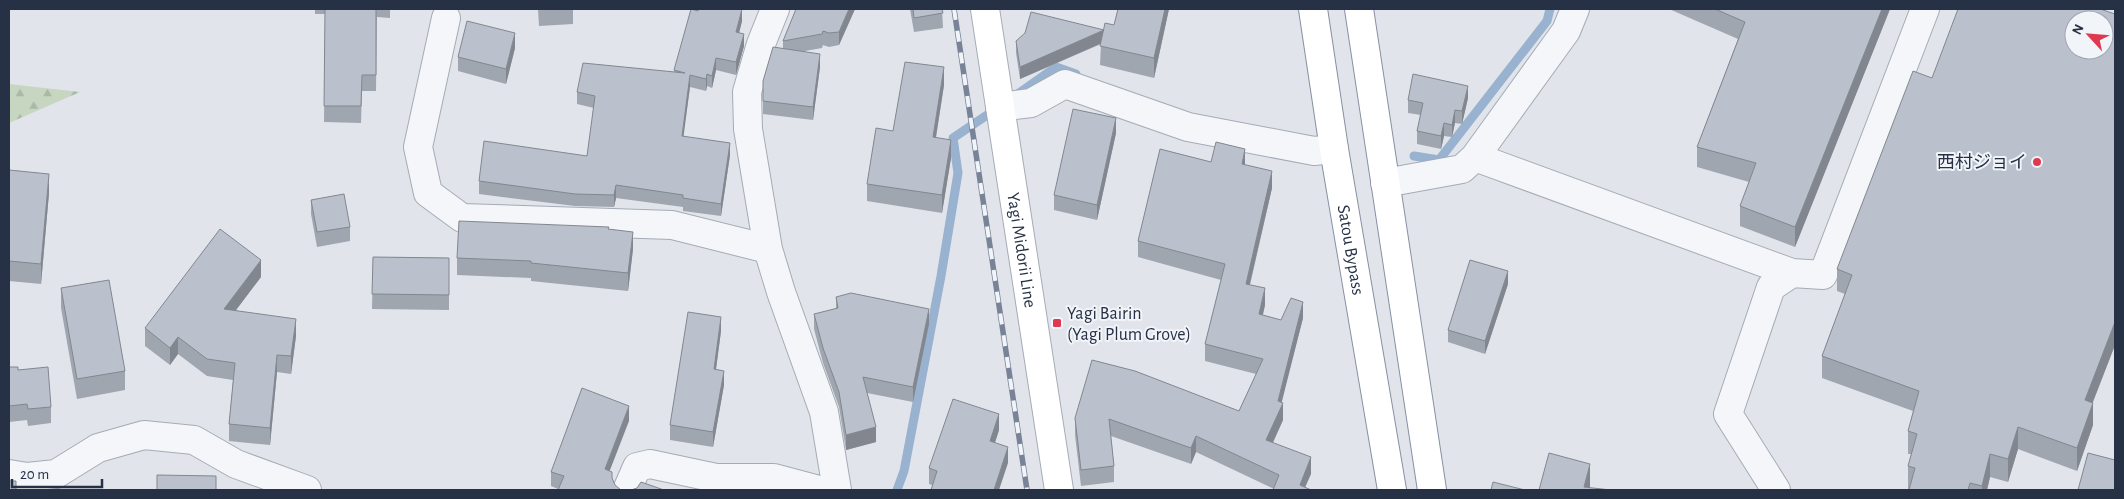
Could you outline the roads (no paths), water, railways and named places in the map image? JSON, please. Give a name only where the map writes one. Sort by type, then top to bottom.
[{"type":"main road","name":"Yagi Midorii Line","points":[[985,9],[1058,490]]},
{"type":"main road","name":"Satou Bypass","points":[[1313,9],[1334,149],[1392,490]]},
{"type":"main road","points":[[1359,9],[1432,490]]},
{"type":"street","points":[[775,9],[761,44],[747,92],[748,129],[768,249],[781,292],[824,412],[837,490]]},
{"type":"street","points":[[1385,183],[1462,169],[1475,157],[1566,31],[1575,9]]},
{"type":"street","points":[[1475,157],[1792,273],[1822,275],[1925,9]]},
{"type":"street","points":[[446,18],[418,147],[428,193],[462,218],[672,225],[768,249]]},
{"type":"street","points":[[1000,107],[1031,103],[1065,84],[1188,127],[1314,151],[1334,149]]},
{"type":"street","points":[[1776,490],[1728,414],[1771,287],[1792,273]]},
{"type":"street","points":[[9,474],[27,477],[56,474],[98,448],[144,435],[194,440],[236,464],[307,490]]},
{"type":"street","points":[[627,490],[637,467],[650,464],[716,478],[774,478],[819,490]]},
{"type":"waterway","points":[[1414,156],[1439,160],[1547,21],[1550,9]]},
{"type":"waterway","points":[[1015,96],[1056,67],[1076,74]]},
{"type":"waterway","points":[[897,490],[904,471],[941,276],[958,173],[953,138],[996,109]]},
{"type":"railway","points":[[954,9],[1027,490]]},
{"type":"place","name":"西村ジョイ","points":[[2037,162]]},
{"type":"place","name":"Yagi Bairin (Yagi Plum Grove)","points":[[1057,323]]}]
